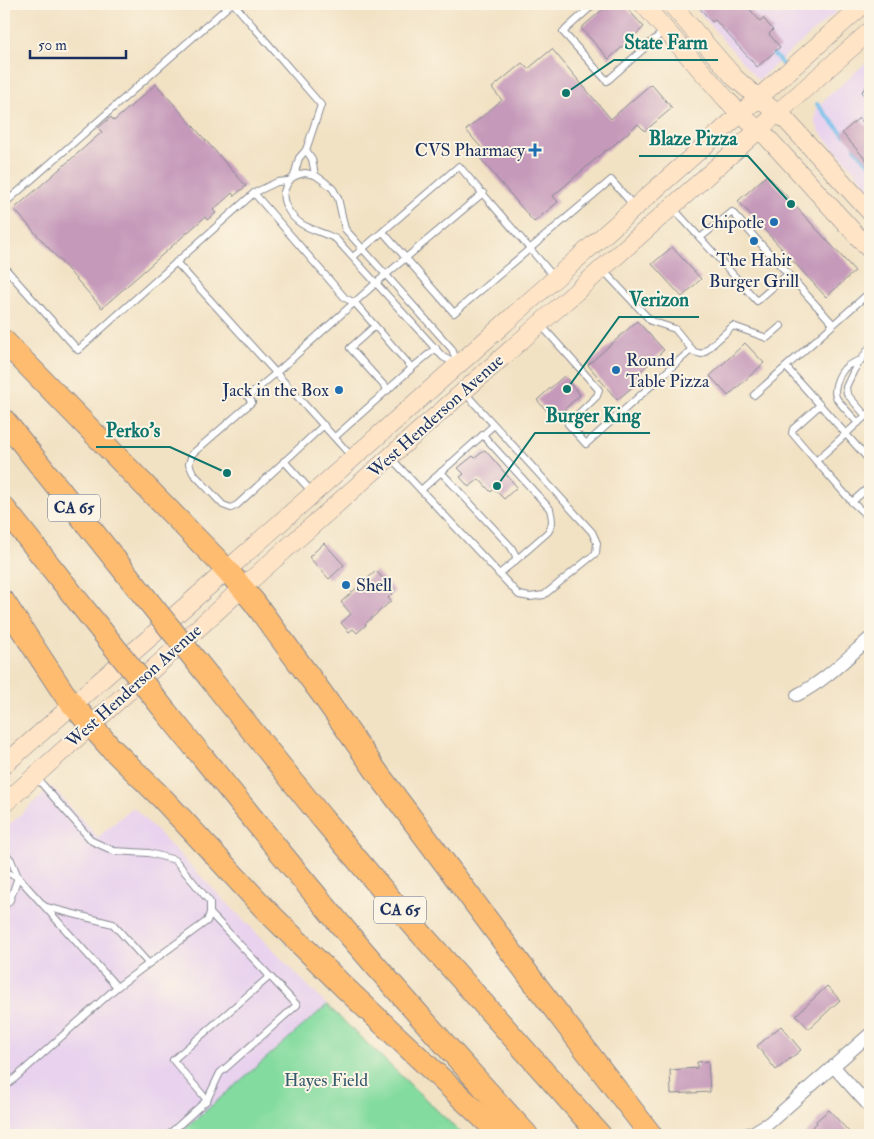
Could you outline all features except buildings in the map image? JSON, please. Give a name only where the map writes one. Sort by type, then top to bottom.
[{"type":"highway","points":[[4,341],[243,588],[322,694],[379,775],[651,1135]]},
{"type":"highway","name":"CA 65","points":[[4,420],[322,818],[392,901],[600,1135]]},
{"type":"highway","name":"CA 65","points":[[4,508],[249,815],[338,922],[527,1135]]},
{"type":"highway","points":[[4,602],[73,705],[110,747],[150,786],[272,916],[344,987],[501,1135]]},
{"type":"main road","points":[[643,4],[727,100],[770,140],[870,250]]},
{"type":"main road","points":[[672,4],[736,78],[794,128],[866,203]]},
{"type":"main road","name":"West Henderson Avenue","points":[[4,765],[556,279],[864,4]]},
{"type":"main road","name":"West Henderson Avenue","points":[[4,804],[243,588],[870,30]]},
{"type":"main road","points":[[510,350],[510,337],[572,278],[585,252]]},
{"type":"main road","points":[[390,457],[392,442],[406,432],[456,384],[461,373],[458,365]]},
{"type":"street","points":[[797,695],[823,679],[870,638]]},
{"type":"street","points":[[745,1135],[769,1123],[870,1034]]},
{"type":"street","points":[[834,1067],[870,1107]]},
{"type":"lane","points":[[4,204],[232,4],[320,105],[306,150],[299,158],[294,176],[284,190],[285,205],[290,214],[305,227],[336,239],[443,357],[458,365]]},
{"type":"lane","points":[[594,4],[563,32],[607,81],[665,30]]},
{"type":"lane","points":[[870,88],[866,92],[870,97]]},
{"type":"lane","points":[[306,150],[312,159],[315,175]]},
{"type":"lane","points":[[353,257],[459,166],[556,279]]},
{"type":"lane","points":[[294,176],[305,173],[315,175],[333,190],[338,198],[345,229],[452,349],[458,365]]},
{"type":"lane","points":[[383,232],[454,313],[611,180],[635,208]]},
{"type":"lane","points":[[4,267],[78,350],[254,193],[277,182],[288,182]]},
{"type":"lane","points":[[254,193],[346,298],[355,303],[412,368]]},
{"type":"lane","points":[[324,425],[231,508],[223,505],[193,473],[189,464],[192,454],[252,402],[248,397],[376,283],[483,193]]},
{"type":"lane","points":[[672,207],[757,301],[788,274]]},
{"type":"lane","points":[[700,238],[732,212],[834,324]]},
{"type":"lane","points":[[176,262],[353,458]]},
{"type":"lane","points":[[602,269],[651,321],[675,329],[694,352],[702,354],[733,326],[767,338],[781,326]]},
{"type":"lane","points":[[754,395],[870,292]]},
{"type":"lane","points":[[540,324],[599,390],[597,396],[568,424],[586,444],[692,349]]},
{"type":"lane","points":[[375,326],[350,348],[388,390]]},
{"type":"lane","points":[[816,460],[868,414],[847,394],[846,387],[854,370],[870,346]]},
{"type":"lane","points":[[335,437],[436,348]]},
{"type":"lane","points":[[858,423],[836,398],[835,391],[838,378],[844,369],[861,360]]},
{"type":"lane","points":[[786,366],[870,461]]},
{"type":"lane","points":[[390,457],[519,595],[530,597],[544,594],[596,553],[597,543],[592,532],[464,392]]},
{"type":"lane","points":[[820,404],[793,429],[792,433],[852,502],[865,514],[870,513]]},
{"type":"lane","points":[[421,490],[494,425]]},
{"type":"lane","points":[[483,434],[550,509],[552,519],[552,526],[548,532],[500,574]]},
{"type":"lane","points":[[284,461],[313,493]]},
{"type":"lane","points":[[441,472],[511,547],[516,556],[515,561]]},
{"type":"lane","points":[[852,502],[870,486]]},
{"type":"lane","points":[[4,1088],[116,987],[207,921],[210,913],[210,902],[176,860],[149,853],[114,851],[92,841],[34,776]]},
{"type":"lane","points":[[4,852],[11,860],[18,877],[116,987]]},
{"type":"lane","points":[[4,872],[18,877]]},
{"type":"lane","points":[[4,907],[10,900],[18,877]]},
{"type":"lane","points":[[45,907],[113,924],[148,963]]},
{"type":"lane","points":[[168,1135],[208,1100],[220,1073],[297,1006],[210,913]]},
{"type":"lane","points":[[208,1100],[173,1060],[269,977]]},
{"type":"shaded area","points":[[692,4],[845,4],[758,80]]},
{"type":"shaded area","points":[[870,59],[870,191],[820,132],[815,123],[816,108]]},
{"type":"shaded area","points":[[52,787],[98,837],[133,807],[327,1005],[178,1135],[4,1135],[4,829]]},
{"type":"green space","name":"Hayes Field","points":[[327,1005],[463,1135],[178,1135]]},
{"type":"waterway","points":[[771,51],[782,64]]},
{"type":"waterway","points":[[817,104],[844,135]]},
{"type":"waterway","points":[[855,148],[870,165]]},
{"type":"place","name":"State Farm","points":[[566,93]]},
{"type":"place","name":"CVS Pharmacy","points":[[535,150]]},
{"type":"place","name":"Blaze Pizza","points":[[791,204]]},
{"type":"place","name":"Chipotle","points":[[774,222]]},
{"type":"place","name":"The Habit Burger Grill","points":[[754,241]]},
{"type":"place","name":"Round Table Pizza","points":[[616,370]]},
{"type":"place","name":"Verizon","points":[[567,389]]},
{"type":"place","name":"Jack in the Box","points":[[339,390]]},
{"type":"place","name":"Perko's","points":[[227,473]]},
{"type":"place","name":"Burger King","points":[[497,486]]},
{"type":"place","name":"Shell","points":[[346,585]]}]
